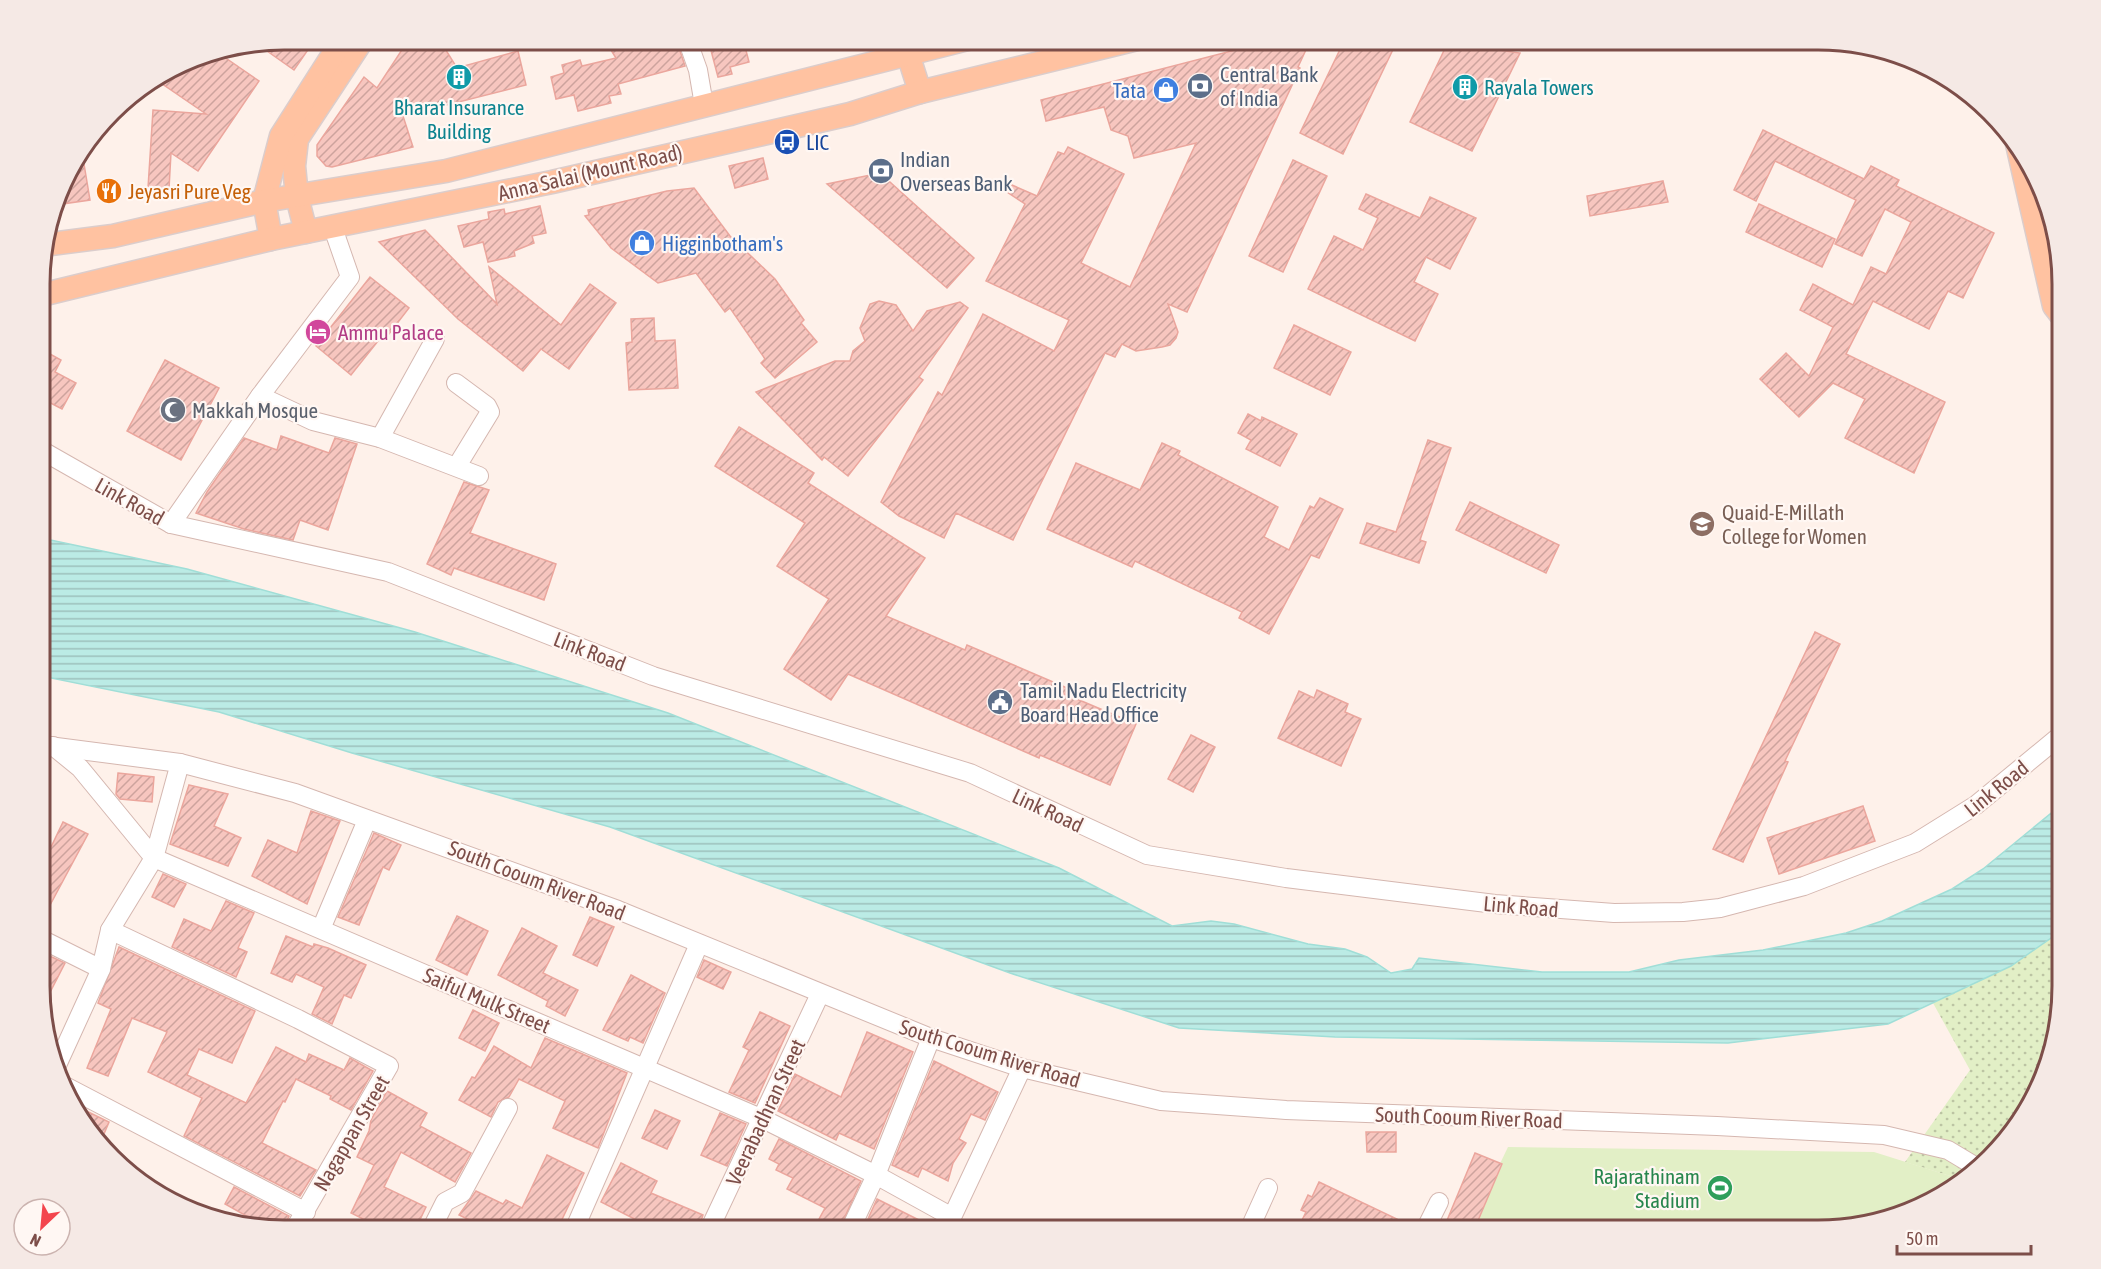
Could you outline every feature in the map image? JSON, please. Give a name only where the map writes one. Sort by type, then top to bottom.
[{"type":"main road","points":[[271,239],[264,201],[281,136],[337,50]]},
{"type":"main road","points":[[306,232],[297,197],[294,166],[297,139],[356,50]]},
{"type":"main road","name":"Anna Salai (Mount Road)","points":[[53,244],[113,236],[264,201],[446,171],[925,50]]},
{"type":"main road","name":"Anna Salai (Mount Road)","points":[[50,293],[271,239],[552,182],[850,114],[920,93],[1093,50]]},
{"type":"main road","points":[[909,54],[920,93]]},
{"type":"main road","points":[[2024,174],[2052,297]]},
{"type":"street","points":[[691,50],[698,70],[704,105]]},
{"type":"street","points":[[171,524],[260,396],[350,278],[333,228]]},
{"type":"street","points":[[380,438],[435,339]]},
{"type":"street","points":[[456,383],[487,406],[490,412],[457,466]]},
{"type":"street","points":[[260,396],[313,421],[380,438],[479,476]]},
{"type":"street","name":"Link Road","points":[[50,455],[171,524],[388,572],[653,676],[970,773],[1147,855],[1264,875],[1495,904],[1614,913],[1683,912],[1720,908],[1781,893],[1893,853],[1937,831],[1976,805],[2052,742]]},
{"type":"street","name":"South Cooum River Road","points":[[50,747],[180,763],[295,793],[367,820],[422,837],[618,910],[931,1038],[1022,1068],[1161,1101],[1286,1110],[1717,1126],[1884,1135],[1948,1150],[1970,1163]]},
{"type":"street","name":"Saiful Mulk Street","points":[[50,749],[80,768],[154,858],[763,1119],[876,1175],[943,1220]]},
{"type":"street","points":[[61,1057],[101,969],[110,930],[154,858],[180,763]]},
{"type":"street","points":[[321,929],[367,820]]},
{"type":"street","name":"Nagappan Street","points":[[110,930],[298,1019],[389,1066],[301,1220]]},
{"type":"street","points":[[50,944],[101,969]]},
{"type":"street","points":[[578,1220],[699,944]]},
{"type":"street","name":"Veerabadhran Street","points":[[714,1220],[820,994]]},
{"type":"street","points":[[855,1220],[876,1175],[931,1038]]},
{"type":"street","points":[[951,1220],[1022,1068]]},
{"type":"street","points":[[75,1091],[306,1212]]},
{"type":"street","points":[[436,1220],[445,1202],[462,1193],[508,1108]]},
{"type":"street","points":[[1254,1220],[1268,1188]]},
{"type":"street","points":[[1430,1220],[1438,1202]]},
{"type":"green space","points":[[2052,937],[2052,986],[2047,1031],[2034,1075],[2020,1102],[1993,1140],[1952,1177],[1905,1162],[1970,1070],[1933,1003],[2011,966]]},
{"type":"green space","name":"Rajarathinam Stadium","points":[[1508,1147],[1874,1152],[1952,1177],[1921,1195],[1893,1207],[1863,1215],[1833,1219],[1473,1220]]},
{"type":"water","points":[[50,540],[187,569],[415,632],[668,713],[1059,868],[1172,926],[1211,921],[1234,924],[1308,944],[1345,949],[1367,957],[1391,973],[1412,969],[1419,958],[1542,972],[1629,972],[1679,960],[1763,950],[1846,933],[1882,921],[1952,889],[1983,869],[2052,812],[2052,937],[2011,966],[1888,1024],[1728,1043],[1335,1037],[1179,1028],[1010,973],[610,827],[352,753],[219,712],[50,678]]},
{"type":"building","points":[[266,50],[308,50],[294,70]]},
{"type":"building","points":[[402,50],[446,50],[457,68],[518,51],[526,85],[403,116],[413,147],[332,167],[326,166],[317,156],[317,145],[364,77],[377,88]]},
{"type":"building","points":[[611,50],[680,50],[685,66],[618,84],[621,94],[609,96],[611,103],[578,111],[574,95],[556,99],[551,77],[564,73],[562,65],[580,60],[582,66],[616,58]]},
{"type":"building","points":[[711,50],[746,50],[749,62],[730,67],[732,74],[718,77]]},
{"type":"building","points":[[1235,50],[1306,50],[1298,67],[1300,68],[1187,312],[1168,304],[1178,332],[1176,338],[1170,345],[1136,351],[1122,344],[1115,357],[1105,353],[1013,540],[956,513],[944,538],[899,516],[881,502],[938,392],[942,395],[983,314],[1054,351],[1069,320],[986,281],[1025,204],[1001,188],[1005,182],[1037,196],[1058,152],[1064,154],[1068,147],[1124,174],[1081,263],[1130,287],[1196,143],[1134,158],[1128,136],[1111,130],[1104,107],[1046,121],[1041,100]]},
{"type":"building","points":[[1340,50],[1393,50],[1343,154],[1300,133]]},
{"type":"building","name":"Rayala Towers","points":[[1444,50],[1499,50],[1520,53],[1472,151],[1410,122]]},
{"type":"building","points":[[224,57],[259,81],[198,171],[171,153],[169,189],[148,188],[153,110],[206,114],[162,84],[194,67]]},
{"type":"building","points":[[1763,130],[1864,179],[1871,166],[1899,180],[1896,186],[1994,233],[1963,298],[1948,291],[1929,329],[1873,301],[1846,354],[1945,402],[1914,473],[1845,438],[1865,399],[1833,383],[1799,417],[1760,379],[1786,353],[1809,376],[1833,327],[1800,310],[1813,284],[1853,305],[1871,267],[1886,274],[1911,222],[1885,209],[1862,256],[1835,244],[1856,200],[1775,161],[1756,201],[1734,190]]},
{"type":"building","points":[[763,158],[768,179],[735,188],[729,166]]},
{"type":"building","points":[[1293,160],[1327,176],[1283,272],[1249,256]]},
{"type":"building","points":[[84,162],[90,200],[64,204]]},
{"type":"building","points":[[880,173],[974,258],[947,288],[827,184]]},
{"type":"building","points":[[1663,181],[1668,202],[1590,216],[1587,196]]},
{"type":"building","points":[[694,188],[730,236],[775,279],[804,320],[801,323],[817,342],[775,378],[761,363],[765,359],[730,308],[725,312],[696,273],[658,283],[611,248],[585,216],[589,215],[588,210],[667,191]]},
{"type":"building","points":[[1366,194],[1420,218],[1430,197],[1476,218],[1450,269],[1426,257],[1414,282],[1438,294],[1415,341],[1308,289],[1334,236],[1363,250],[1378,218],[1359,209]]},
{"type":"building","points":[[1759,204],[1835,239],[1822,267],[1746,232]]},
{"type":"building","points":[[540,206],[546,233],[532,236],[534,243],[514,251],[515,256],[488,262],[483,242],[464,247],[458,226],[489,219],[488,212],[504,209],[505,214]]},
{"type":"building","points":[[425,230],[497,304],[489,267],[561,325],[590,284],[616,303],[569,369],[541,349],[523,371],[458,319],[379,242]]},
{"type":"building","points":[[370,277],[409,308],[385,339],[382,336],[351,375],[316,346]]},
{"type":"building","points":[[879,301],[896,305],[913,331],[927,311],[960,302],[968,308],[919,377],[923,380],[848,476],[824,457],[822,460],[756,392],[835,361],[850,361],[853,351],[865,341],[860,328],[870,304]]},
{"type":"building","points":[[654,318],[655,341],[675,340],[678,388],[629,390],[626,343],[632,342],[631,319]]},
{"type":"building","points":[[1294,325],[1351,352],[1330,395],[1274,368]]},
{"type":"building","points":[[50,354],[61,360],[55,372],[76,383],[62,409],[50,403]]},
{"type":"building","name":"Makkah Mosque","points":[[165,360],[219,388],[181,460],[127,431]]},
{"type":"building","points":[[1248,414],[1261,421],[1262,417],[1297,434],[1280,466],[1246,449],[1251,440],[1238,433]]},
{"type":"building","points":[[739,427],[814,473],[808,483],[925,558],[886,616],[965,650],[967,645],[1067,688],[1065,694],[1136,724],[1110,785],[1040,755],[1039,758],[848,674],[831,700],[784,669],[829,599],[777,566],[805,523],[715,466]]},
{"type":"building","points":[[281,436],[329,453],[335,438],[357,444],[328,530],[300,520],[293,540],[244,529],[196,513],[207,492],[244,438],[277,450]]},
{"type":"building","points":[[1428,440],[1451,448],[1420,540],[1426,542],[1419,563],[1360,543],[1367,523],[1396,532]]},
{"type":"building","points":[[1162,443],[1180,451],[1178,455],[1278,507],[1264,537],[1289,550],[1310,506],[1314,508],[1320,498],[1343,509],[1319,558],[1311,555],[1269,634],[1239,618],[1242,612],[1135,561],[1132,567],[1047,529],[1076,463],[1140,490]]},
{"type":"building","points":[[464,482],[489,490],[470,533],[556,564],[544,600],[454,568],[451,575],[427,564]]},
{"type":"building","points":[[1470,502],[1559,545],[1546,573],[1456,530]]},
{"type":"building","points":[[1815,632],[1840,644],[1785,761],[1788,762],[1743,862],[1713,849]]},
{"type":"building","points":[[1317,690],[1348,704],[1345,712],[1361,719],[1341,766],[1278,738],[1299,691],[1314,698]]},
{"type":"building","points":[[1191,735],[1215,747],[1193,792],[1168,779]]},
{"type":"building","points":[[118,773],[154,777],[152,802],[120,799],[116,794]]},
{"type":"building","points":[[189,785],[228,794],[214,826],[241,838],[228,866],[170,844]]},
{"type":"building","points":[[1863,806],[1875,841],[1779,874],[1767,838]]},
{"type":"building","points":[[311,811],[340,821],[307,904],[252,876],[268,840],[297,853]]},
{"type":"building","points":[[63,822],[88,834],[50,905],[50,849]]},
{"type":"building","points":[[374,833],[401,845],[389,870],[383,867],[359,925],[338,917]]},
{"type":"building","points":[[163,874],[186,884],[174,907],[152,897]]},
{"type":"building","points":[[226,901],[254,913],[238,948],[247,952],[236,977],[172,947],[184,919],[211,931]]},
{"type":"building","points":[[457,916],[488,931],[467,975],[436,960]]},
{"type":"building","points":[[590,917],[614,927],[597,966],[573,955]]},
{"type":"building","points":[[522,928],[557,946],[543,973],[578,990],[565,1016],[546,1006],[548,1001],[498,975]]},
{"type":"building","points":[[286,936],[313,947],[314,944],[328,948],[366,965],[351,998],[344,995],[332,1024],[312,1014],[324,987],[296,974],[292,982],[271,973]]},
{"type":"building","points":[[119,947],[255,1011],[232,1063],[199,1049],[187,1075],[246,1103],[276,1047],[306,1062],[309,1054],[344,1070],[350,1058],[373,1071],[351,1110],[330,1099],[331,1096],[296,1079],[285,1102],[283,1101],[262,1143],[316,1170],[300,1196],[184,1136],[202,1098],[148,1072],[167,1032],[132,1018],[108,1076],[87,1068],[111,1009],[98,1003]]},
{"type":"building","points":[[50,956],[65,963],[50,992]]},
{"type":"building","points":[[704,960],[731,972],[723,989],[697,977]]},
{"type":"building","points":[[631,975],[665,993],[643,1043],[630,1037],[628,1041],[603,1030]]},
{"type":"building","points":[[473,1010],[499,1023],[485,1051],[459,1038]]},
{"type":"building","points":[[760,1012],[790,1026],[755,1103],[729,1092],[749,1050],[743,1047]]},
{"type":"building","points":[[867,1032],[913,1052],[874,1149],[839,1133],[836,1140],[778,1111],[795,1074],[841,1097]]},
{"type":"building","points":[[545,1038],[627,1073],[598,1148],[553,1128],[565,1101],[519,1079],[509,1097],[498,1102],[491,1117],[459,1100],[494,1046],[531,1068]]},
{"type":"building","points":[[934,1061],[998,1092],[985,1120],[971,1114],[959,1139],[966,1143],[953,1163],[948,1181],[922,1168],[918,1177],[892,1165]]},
{"type":"building","points":[[387,1091],[427,1113],[420,1126],[471,1153],[455,1182],[401,1152],[384,1187],[426,1207],[420,1220],[365,1220],[351,1213],[374,1165],[357,1157],[369,1131],[371,1120]]},
{"type":"building","points":[[655,1110],[680,1121],[667,1149],[642,1138]]},
{"type":"building","points":[[86,1111],[109,1122],[104,1135]]},
{"type":"building","points":[[720,1113],[746,1124],[727,1166],[701,1155]]},
{"type":"building","points":[[1366,1132],[1396,1132],[1396,1152],[1367,1152]]},
{"type":"building","points":[[779,1139],[861,1181],[843,1220],[818,1220],[825,1208],[787,1189],[793,1178],[776,1170],[779,1164],[769,1159]]},
{"type":"building","points":[[1475,1153],[1502,1164],[1478,1220],[1447,1220]]},
{"type":"building","points":[[547,1155],[584,1173],[562,1220],[469,1220],[459,1215],[476,1191],[503,1204],[506,1200],[522,1208]]},
{"type":"building","points":[[621,1163],[657,1181],[651,1193],[703,1215],[701,1220],[636,1220],[601,1202]]},
{"type":"building","points":[[1319,1182],[1397,1219],[1302,1220],[1306,1212],[1301,1210],[1308,1195],[1312,1197]]},
{"type":"building","points":[[234,1187],[289,1216],[287,1220],[247,1216],[225,1204]]},
{"type":"building","points":[[877,1199],[919,1220],[868,1220]]},
{"type":"place","name":"Bharat Insurance Building","points":[[459,77]]},
{"type":"place","name":"Central Bank of India","points":[[1200,86]]},
{"type":"place","name":"Rayala Towers","points":[[1465,87]]},
{"type":"place","name":"Tata","points":[[1166,90]]},
{"type":"place","name":"LIC","points":[[787,142]]},
{"type":"place","name":"Indian Overseas Bank","points":[[881,171]]},
{"type":"place","name":"Jeyasri Pure Veg","points":[[109,191]]},
{"type":"place","name":"Higginbotham's","points":[[642,243]]},
{"type":"place","name":"Ammu Palace","points":[[318,332]]},
{"type":"place","name":"Makkah Mosque","points":[[173,410]]},
{"type":"place","name":"Quaid-E-Millath College for Women","points":[[1702,524]]},
{"type":"place","name":"Tamil Nadu Electricity Board Head Office","points":[[1000,702]]},
{"type":"place","name":"Rajarathinam Stadium","points":[[1720,1188]]}]
